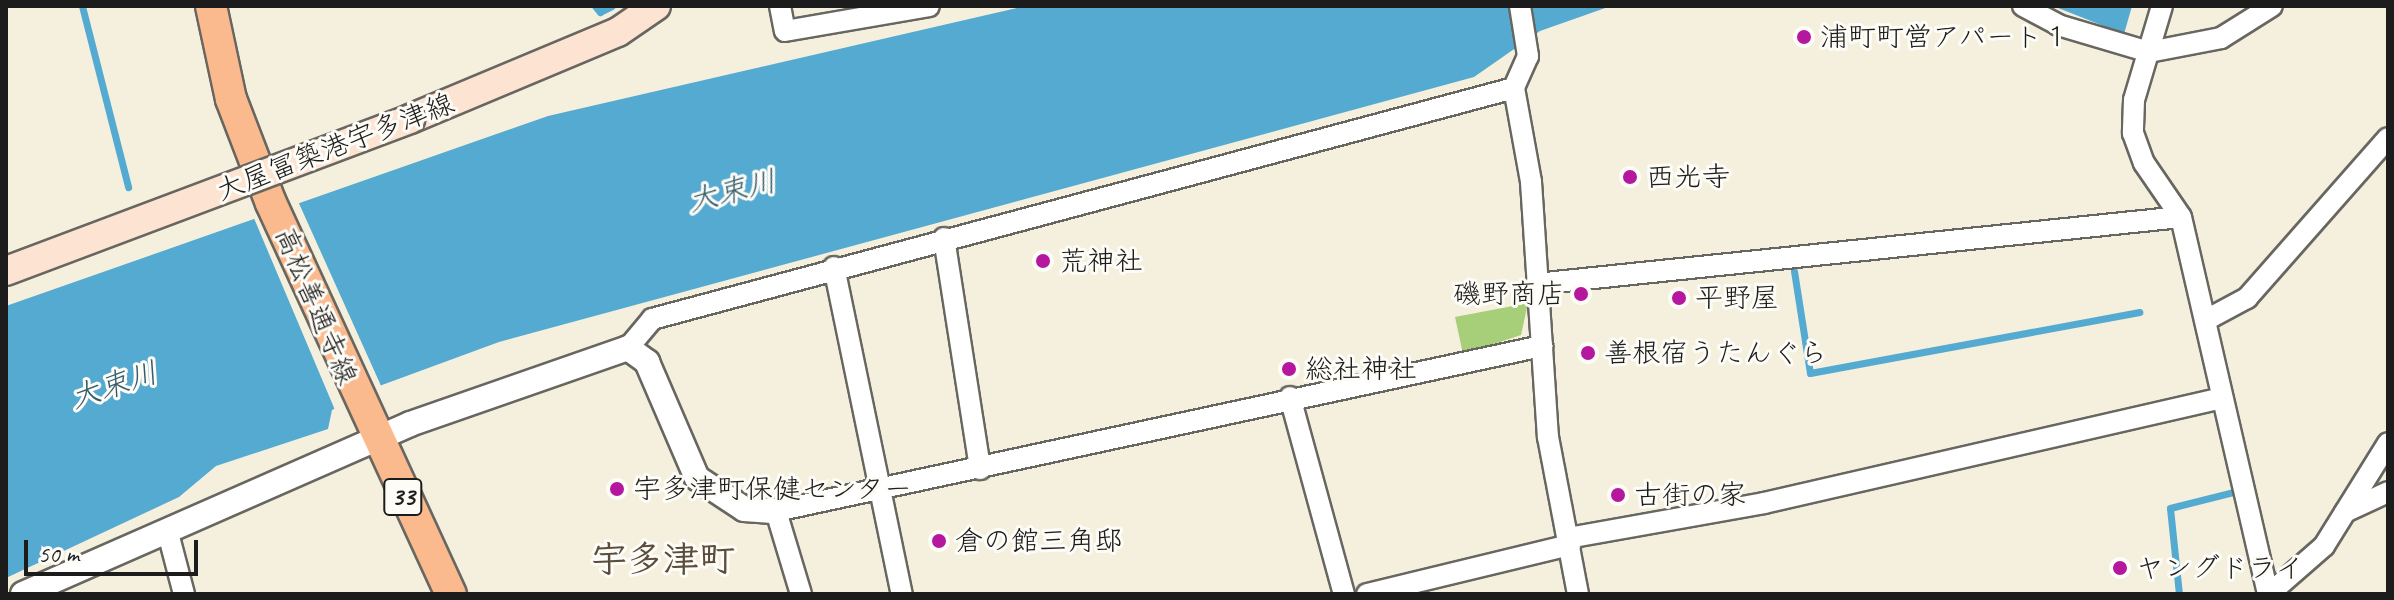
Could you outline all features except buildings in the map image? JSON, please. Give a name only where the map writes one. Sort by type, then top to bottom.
[{"type":"main road","name":"高松善通寺線","points":[[211,6],[231,99],[271,203],[374,439],[449,593]]},
{"type":"main road","name":"大屋冨築港宇多津線","points":[[6,271],[410,119],[618,32],[650,8]]},
{"type":"street","points":[[780,6],[785,31],[929,6]]},
{"type":"street","points":[[1520,6],[1528,56],[1514,88],[1531,182],[1548,437],[1578,594]]},
{"type":"street","points":[[2023,6],[2058,25],[2149,52],[2221,38],[2272,6]]},
{"type":"street","points":[[2162,6],[2149,52],[2133,133],[2144,163],[2181,217],[2268,594],[2324,546],[2388,443]]},
{"type":"street","points":[[23,594],[168,533],[374,439],[628,348],[652,319],[834,267],[1514,88]]},
{"type":"street","points":[[2206,320],[2247,298],[2388,138]]},
{"type":"street","points":[[1536,284],[2181,217]]},
{"type":"street","points":[[944,238],[980,469]]},
{"type":"street","points":[[834,267],[883,488],[902,594]]},
{"type":"street","points":[[628,348],[647,362],[697,478],[744,509],[776,511],[980,469],[1290,397],[1542,346]]},
{"type":"street","points":[[1290,397],[1344,594]]},
{"type":"street","points":[[1367,594],[1569,542],[1764,503],[2221,398]]},
{"type":"street","points":[[2345,512],[2388,492]]},
{"type":"street","points":[[776,511],[801,594]]},
{"type":"street","points":[[168,533],[184,594]]},
{"type":"green space","points":[[1528,303],[1521,335],[1463,354],[1455,317]]},
{"type":"water","name":"大束川","points":[[1026,6],[1611,6],[1540,31],[1474,77],[499,342],[382,385],[332,410],[328,429],[216,466],[179,497],[6,578],[6,306],[548,116]]},
{"type":"water","points":[[2053,6],[2132,6],[2124,34]]},
{"type":"pier","points":[[297,199],[382,388],[335,410],[253,216]]},
{"type":"waterway","points":[[82,6],[128,187]]},
{"type":"waterway","points":[[595,6],[600,12],[612,6]]},
{"type":"waterway","points":[[1794,271],[1810,373],[2139,312]]},
{"type":"waterway","points":[[2179,594],[2170,508],[2237,491]]},
{"type":"place","name":"浦町町営アパート１","points":[[1804,37]]},
{"type":"place","name":"西光寺","points":[[1630,177]]},
{"type":"place","name":"荒神社","points":[[1043,261]]},
{"type":"place","name":"磯野商店","points":[[1581,294]]},
{"type":"place","name":"平野屋","points":[[1679,298]]},
{"type":"place","name":"善根宿うたんぐら","points":[[1588,353]]},
{"type":"place","name":"総社神社","points":[[1289,369]]},
{"type":"place","name":"宇多津町保健センター","points":[[617,489]]},
{"type":"place","name":"古街の家","points":[[1618,495]]},
{"type":"place","name":"倉の館三角邸","points":[[939,541]]},
{"type":"place","name":"ヤングドライ","points":[[2120,568]]},
{"type":"district","name":"宇多津町","points":[[663,560]]}]
